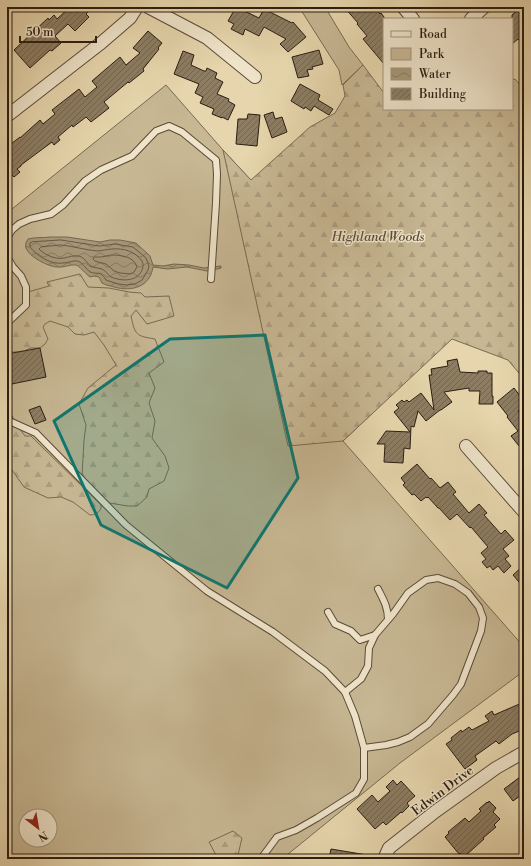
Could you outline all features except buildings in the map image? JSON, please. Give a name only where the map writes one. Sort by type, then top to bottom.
[{"type":"street","points":[[7,116],[101,43],[130,18],[137,7]]},
{"type":"street","points":[[148,7],[207,38],[255,77]]},
{"type":"street","points":[[402,7],[412,18]]},
{"type":"street","points":[[472,18],[484,7]]},
{"type":"street","points":[[466,446],[524,512]]},
{"type":"street","name":"Edwin Drive","points":[[384,859],[389,848],[430,816],[496,768],[524,752]]},
{"type":"lane","points":[[7,238],[12,230],[19,224],[30,219],[51,214],[64,205],[85,181],[101,170],[132,156],[156,131],[169,126],[182,132],[216,160],[217,174],[211,279]]},
{"type":"lane","points":[[7,257],[21,276],[26,286],[26,305],[7,323]]},
{"type":"lane","points":[[7,420],[36,433],[126,525],[207,591],[273,632],[325,671],[345,692],[355,716],[364,748],[364,779],[356,793],[296,830],[277,837],[263,856],[266,859]]},
{"type":"lane","points":[[345,692],[361,679],[368,666],[369,648],[375,635],[408,593],[426,580],[438,578],[455,584],[468,593],[479,607],[483,618],[481,631],[460,684],[453,695],[428,724],[414,734],[398,742],[364,748]]},
{"type":"lane","points":[[378,589],[386,604],[388,619]]},
{"type":"lane","points":[[328,612],[335,624],[351,632],[360,640],[375,635]]},
{"type":"highlighted area","points":[[265,335],[298,478],[227,588],[101,525],[54,421],[170,339]]},
{"type":"green space","points":[[299,7],[325,7],[349,47],[363,65],[342,85],[339,70]]},
{"type":"green space","name":"Highland Woods","points":[[363,65],[383,92],[383,110],[513,110],[513,80],[515,79],[524,89],[524,379],[508,360],[452,339],[343,441],[288,446],[223,150],[251,180],[310,127],[335,113],[345,96],[343,85]]},
{"type":"green space","points":[[166,85],[223,150],[422,366],[343,441],[524,647],[524,671],[400,763],[282,859],[7,859],[7,213]]},
{"type":"green space","points":[[80,274],[88,287],[109,288],[141,293],[145,297],[169,296],[174,316],[147,324],[136,310],[131,316],[137,334],[155,339],[164,362],[149,373],[155,388],[149,403],[155,421],[152,438],[165,456],[169,468],[164,481],[149,489],[147,497],[137,506],[109,503],[82,476],[86,425],[79,404],[88,388],[116,365],[94,332],[84,335],[75,334],[68,327],[50,321],[43,327],[48,339],[40,348],[30,348],[25,351],[17,352],[7,352],[7,327],[22,312],[28,292],[49,286],[47,282]]},
{"type":"green space","points":[[7,409],[25,436],[31,436],[101,505],[98,512],[90,515],[73,502],[61,497],[48,498],[24,487],[7,463]]},
{"type":"green space","points":[[233,831],[242,838],[237,859],[220,859],[209,842]]},
{"type":"water","points":[[67,237],[100,242],[120,240],[136,243],[150,256],[153,265],[163,266],[174,264],[204,268],[221,266],[221,268],[207,271],[187,267],[167,269],[153,267],[148,279],[139,286],[127,289],[114,287],[103,284],[99,277],[90,277],[76,265],[53,267],[31,255],[26,248],[26,242],[28,239]]}]
